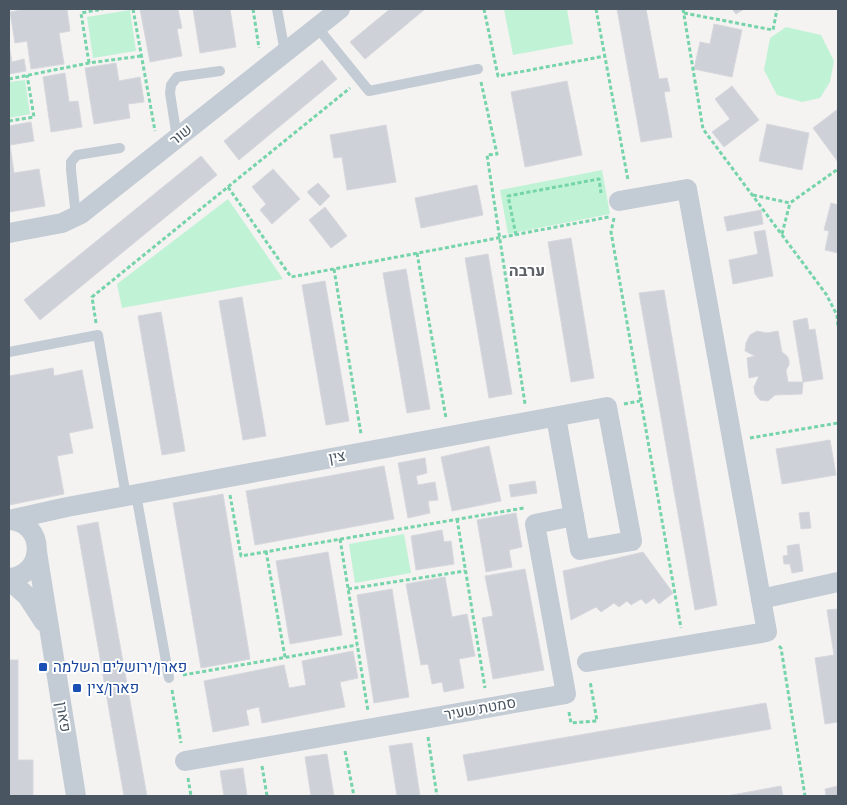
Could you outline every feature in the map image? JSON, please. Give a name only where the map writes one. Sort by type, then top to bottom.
[{"type":"street","name":"שור","points":[[9,234],[56,225],[76,217],[160,153],[340,9]]},
{"type":"street","points":[[587,662],[767,632],[687,189],[614,201]]},
{"type":"street","name":"צין","points":[[9,520],[67,507],[607,407],[632,541],[580,550],[574,516]]},
{"type":"street","points":[[556,417],[574,516]]},
{"type":"street","name":"צין","points":[[9,579],[26,572],[33,564],[40,532],[47,523],[67,507]]},
{"type":"street","name":"סמטת שעיר","points":[[185,761],[566,694],[535,524],[574,516]]},
{"type":"street","points":[[9,520],[28,527],[37,547]]},
{"type":"street","name":"פארן","points":[[37,547],[76,796]]},
{"type":"street","name":"פארן","points":[[9,579],[32,603],[50,638]]},
{"type":"street","points":[[761,599],[838,582]]},
{"type":"lane","points":[[277,9],[285,52]]},
{"type":"lane","points":[[317,27],[369,91],[478,69]]},
{"type":"lane","points":[[178,138],[170,93],[171,85],[176,77],[220,71]]},
{"type":"lane","points":[[76,217],[70,170],[71,162],[77,154],[120,148]]},
{"type":"lane","points":[[9,352],[98,335],[169,678]]},
{"type":"path","points":[[89,63],[81,13],[104,9]]},
{"type":"path","points":[[133,9],[160,153]]},
{"type":"path","points":[[252,9],[262,71]]},
{"type":"path","points":[[484,9],[498,76],[605,56]]},
{"type":"path","points":[[596,9],[605,56],[614,201],[606,218]]},
{"type":"path","points":[[777,9],[773,30],[684,11],[703,129],[826,294],[837,315],[838,327]]},
{"type":"path","points":[[9,79],[89,63],[141,56]]},
{"type":"path","points":[[478,69],[497,154],[487,155],[527,422]]},
{"type":"path","points":[[9,122],[34,117],[27,75]]},
{"type":"path","points":[[98,335],[92,297],[360,80]]},
{"type":"path","points":[[782,234],[790,203],[838,169]]},
{"type":"path","points":[[516,234],[508,196],[599,179],[614,201]]},
{"type":"path","points":[[228,187],[291,277],[615,216],[610,232],[685,646]]},
{"type":"path","points":[[753,195],[790,203]]},
{"type":"path","points":[[417,253],[450,437]]},
{"type":"path","points":[[334,269],[364,452]]},
{"type":"path","points":[[732,441],[838,423]]},
{"type":"path","points":[[227,478],[241,556],[533,506]]},
{"type":"path","points":[[457,519],[488,708]]},
{"type":"path","points":[[340,539],[370,728]]},
{"type":"path","points":[[266,552],[285,657]]},
{"type":"path","points":[[348,589],[465,571]]},
{"type":"path","points":[[767,632],[781,648],[805,796]]},
{"type":"path","points":[[191,796],[169,678],[357,645]]},
{"type":"path","points":[[426,718],[437,796]]},
{"type":"path","points":[[341,734],[354,796]]},
{"type":"path","points":[[259,748],[267,796]]},
{"type":"green space","points":[[504,9],[567,9],[573,44],[513,55]]},
{"type":"green space","points":[[130,10],[136,51],[93,58],[87,17]]},
{"type":"green space","points":[[786,27],[821,35],[834,61],[830,82],[820,98],[802,102],[777,95],[764,70],[770,38]]},
{"type":"green space","points":[[25,80],[30,114],[9,118],[9,82]]},
{"type":"green space","points":[[602,170],[610,214],[508,234],[500,190]]},
{"type":"green space","points":[[228,199],[283,279],[122,308],[117,284]]},
{"type":"green space","points":[[404,534],[411,573],[355,583],[349,544]]},
{"type":"building","points":[[26,9],[67,9],[70,31],[59,33],[64,64],[31,69],[27,41],[15,43],[10,12]]},
{"type":"building","points":[[140,9],[178,9],[182,28],[177,29],[182,56],[150,62]]},
{"type":"building","points":[[193,9],[230,9],[236,47],[200,53]]},
{"type":"building","points":[[390,9],[425,9],[365,59],[350,42]]},
{"type":"building","points":[[617,9],[646,9],[659,79],[667,78],[670,91],[664,92],[672,137],[641,142]]},
{"type":"building","points":[[732,9],[744,9],[736,14]]},
{"type":"building","points":[[714,24],[742,30],[732,77],[694,69],[700,42],[710,44]]},
{"type":"building","points":[[9,45],[12,62],[24,59],[26,71],[9,74]]},
{"type":"building","points":[[322,60],[337,79],[239,160],[224,141]]},
{"type":"building","points":[[116,63],[119,81],[140,77],[144,102],[128,104],[130,118],[94,124],[85,68]]},
{"type":"building","points":[[65,73],[69,102],[78,101],[82,127],[51,132],[43,77]]},
{"type":"building","points":[[567,81],[582,155],[525,167],[511,92]]},
{"type":"building","points":[[732,86],[759,120],[724,147],[712,132],[730,119],[715,99]]},
{"type":"building","points":[[838,109],[838,162],[813,128]]},
{"type":"building","points":[[31,122],[34,141],[10,145],[14,173],[39,169],[45,206],[9,212],[9,126]]},
{"type":"building","points":[[767,124],[809,133],[802,170],[759,161]]},
{"type":"building","points":[[386,125],[396,182],[347,190],[342,157],[334,158],[330,135]]},
{"type":"building","points":[[201,156],[217,175],[40,320],[24,300]]},
{"type":"building","points":[[273,169],[300,199],[272,224],[260,210],[266,204],[252,187]]},
{"type":"building","points":[[318,183],[330,196],[320,206],[307,192]]},
{"type":"building","points":[[477,185],[483,215],[421,228],[415,198]]},
{"type":"building","points":[[831,203],[838,205],[838,253],[825,250],[829,231],[824,230]]},
{"type":"building","points":[[325,207],[347,236],[331,248],[309,220]]},
{"type":"building","points":[[761,210],[763,224],[727,231],[724,217]]},
{"type":"building","points":[[765,230],[773,276],[733,284],[729,260],[758,254],[754,232]]},
{"type":"building","points":[[571,238],[594,378],[571,382],[548,242]]},
{"type":"building","points":[[488,254],[512,394],[489,398],[465,258]]},
{"type":"building","points":[[406,269],[430,409],[407,413],[383,273]]},
{"type":"building","points":[[325,281],[349,421],[326,425],[302,285]]},
{"type":"building","points":[[664,290],[717,605],[695,610],[639,293]]},
{"type":"building","points":[[242,297],[266,436],[243,440],[219,301]]},
{"type":"building","points":[[161,312],[185,451],[162,455],[138,316]]},
{"type":"building","points":[[807,318],[809,330],[815,329],[823,379],[803,382],[793,321]]},
{"type":"building","points":[[757,331],[767,333],[778,331],[782,352],[789,360],[786,370],[788,382],[803,382],[802,394],[775,395],[768,401],[760,400],[755,394],[754,387],[759,376],[749,378],[747,358],[755,356],[745,351],[750,335]]},
{"type":"building","points":[[53,368],[54,376],[82,370],[93,428],[69,433],[73,453],[57,456],[64,494],[9,505],[9,376]]},
{"type":"building","points":[[830,440],[836,475],[782,484],[776,449]]},
{"type":"building","points":[[489,446],[501,501],[452,511],[441,457]]},
{"type":"building","points":[[425,458],[427,473],[416,476],[418,485],[435,482],[438,500],[428,501],[430,513],[408,518],[398,463]]},
{"type":"building","points":[[384,466],[394,519],[255,545],[246,491]]},
{"type":"building","points":[[535,481],[537,493],[511,497],[509,485]]},
{"type":"building","points":[[223,494],[250,659],[201,668],[173,503]]},
{"type":"building","points":[[809,512],[811,528],[801,529],[799,513]]},
{"type":"building","points":[[516,513],[522,547],[509,550],[512,567],[486,572],[477,520]]},
{"type":"building","points":[[98,522],[147,796],[124,796],[77,526]]},
{"type":"building","points":[[442,530],[444,542],[451,541],[454,564],[416,570],[411,536]]},
{"type":"building","points":[[799,544],[803,571],[792,573],[790,564],[784,564],[783,556],[788,555],[787,546]]},
{"type":"building","points":[[328,552],[342,635],[290,644],[276,561]]},
{"type":"building","points":[[643,552],[673,593],[659,604],[654,598],[646,604],[641,599],[631,605],[627,601],[619,607],[614,603],[601,612],[596,607],[571,620],[563,571]]},
{"type":"building","points":[[525,569],[544,670],[493,679],[482,618],[493,616],[485,576]]},
{"type":"building","points":[[445,577],[452,617],[467,614],[475,656],[459,659],[464,688],[444,692],[442,682],[432,684],[428,664],[421,665],[406,584]]},
{"type":"building","points":[[392,589],[409,697],[374,703],[357,595]]},
{"type":"building","points":[[838,609],[838,722],[825,724],[815,658],[834,655],[827,610]]},
{"type":"building","points":[[353,651],[358,678],[340,682],[345,707],[262,723],[259,707],[246,710],[249,725],[213,732],[204,681],[284,665],[289,688],[306,685],[302,661]]},
{"type":"building","points":[[9,660],[18,660],[18,760],[33,760],[33,796],[9,796]]},
{"type":"building","points":[[766,703],[771,729],[468,781],[463,755]]},
{"type":"building","points":[[412,743],[420,796],[397,796],[389,746]]},
{"type":"building","points":[[327,754],[334,796],[311,796],[305,757]]},
{"type":"building","points":[[243,768],[247,796],[224,796],[220,771]]},
{"type":"building","points":[[781,786],[783,796],[727,796]]},
{"type":"building","points":[[838,786],[838,796],[826,796],[825,789]]},
{"type":"place","name":"פארן/ירושלים השלמה","points":[[43,667]]},
{"type":"place","name":"פארן/צין","points":[[77,688]]},
{"type":"district","name":"ערבה","points":[[527,271]]}]
